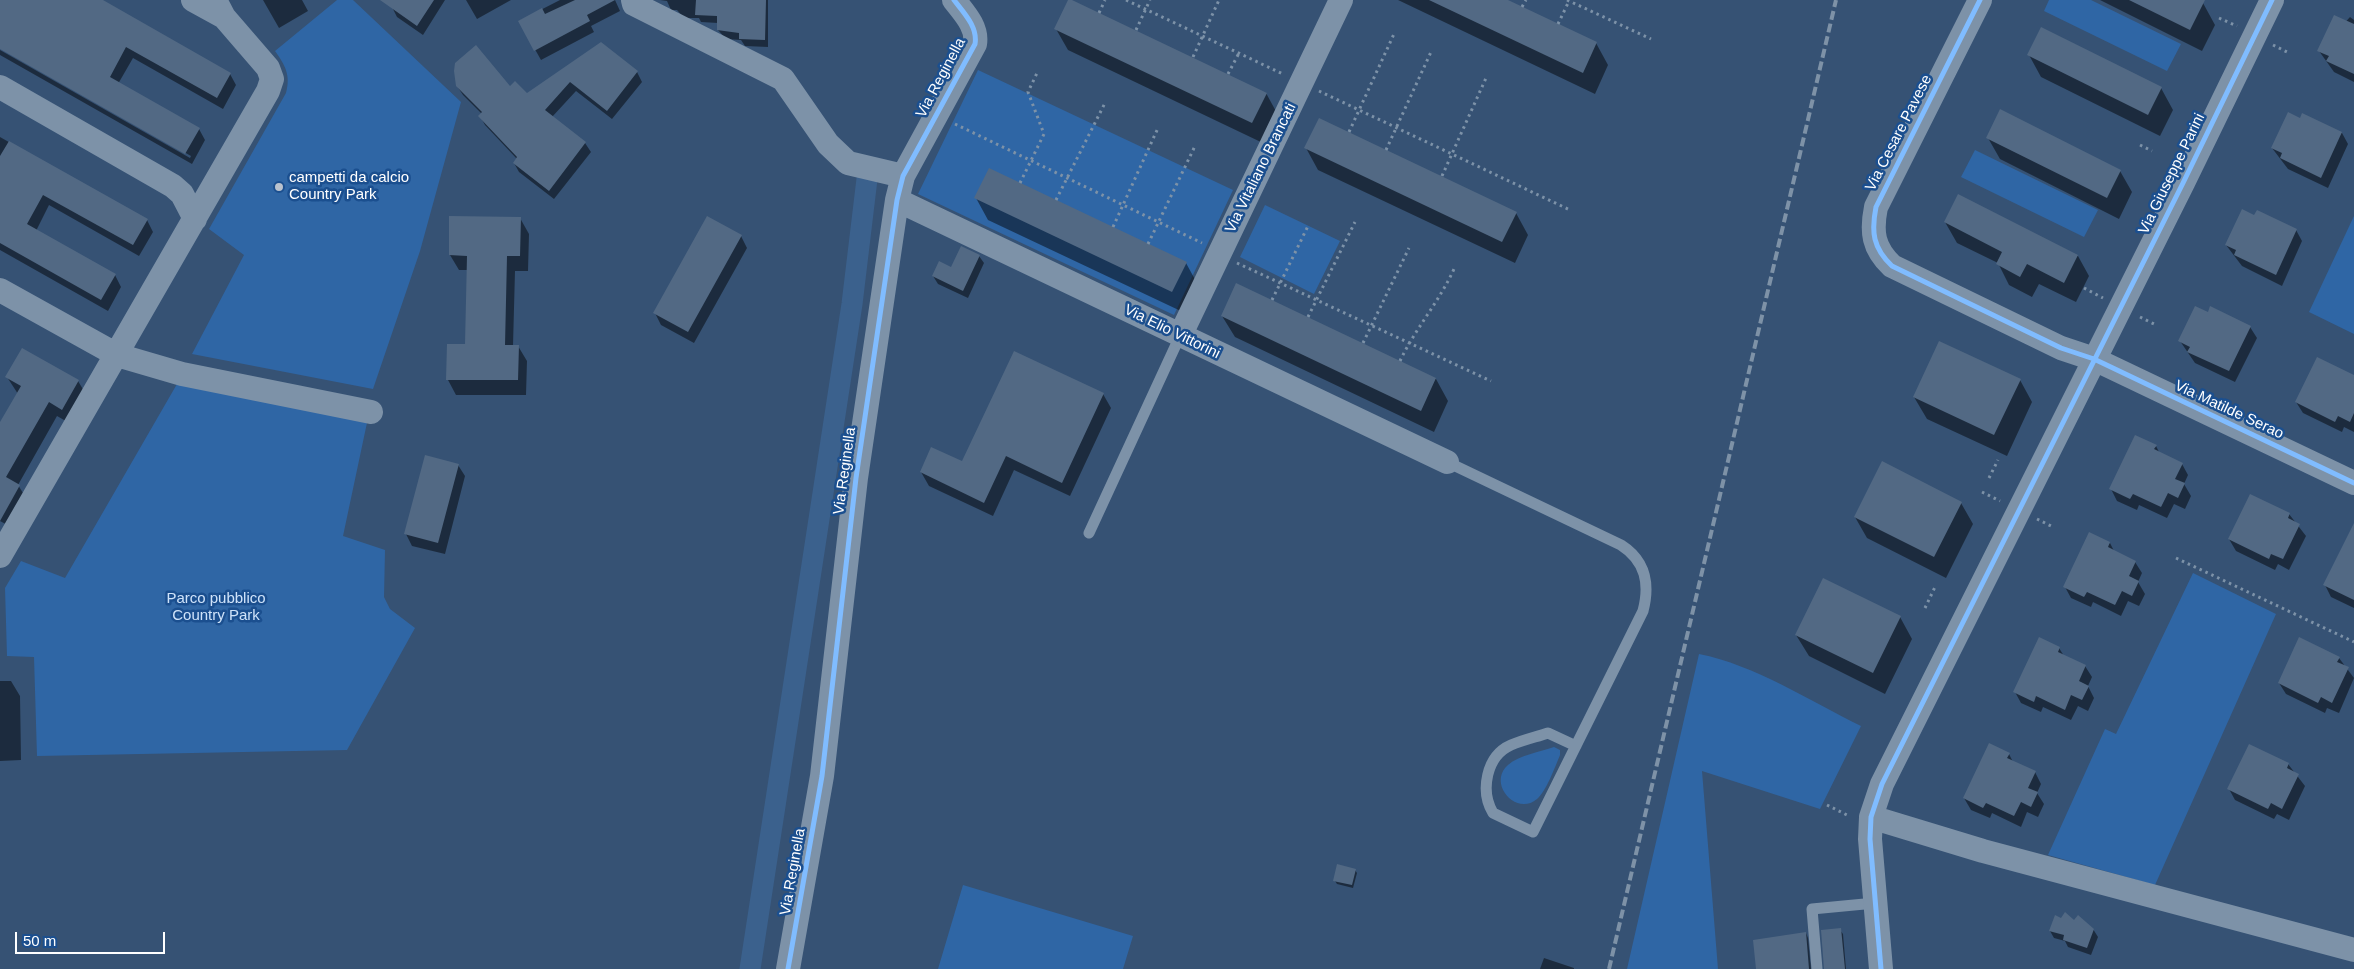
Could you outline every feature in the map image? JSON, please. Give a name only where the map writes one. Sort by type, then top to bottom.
[{"type":"street","points":[[0,556],[268,91],[272,79],[268,68],[220,9],[193,0]]},
{"type":"street","points":[[633,0],[634,4],[784,79],[828,144],[848,163],[894,173]]},
{"type":"street","name":"Via Reginella","points":[[788,969],[822,776],[856,478],[897,200],[894,173],[975,44],[976,36],[974,29],[954,0]]},
{"type":"street","name":"Via Vitaliano Brancati","points":[[1180,336],[1341,0]]},
{"type":"street","name":"Via Cesare Pavese","points":[[1980,0],[1876,207],[1872,226],[1875,244],[1882,256],[1892,266],[2061,348],[2094,359]]},
{"type":"street","name":"Via Giuseppe Parini","points":[[1881,969],[1870,856],[1863,818],[2272,0]]},
{"type":"street","points":[[0,87],[173,186],[182,194],[195,220]]},
{"type":"street","name":"Via Elio Vittorini","points":[[897,200],[1447,462]]},
{"type":"street","points":[[0,290],[117,355],[182,374],[370,412]]},
{"type":"street","name":"Via Matilde Serao","points":[[2094,359],[2354,483]]},
{"type":"street","points":[[1863,818],[2354,950]]},
{"type":"lane","points":[[1090,533],[1180,336]]},
{"type":"lane","points":[[1447,462],[1621,544],[1638,558],[1643,568],[1647,589],[1642,612],[1576,746],[1533,832],[1493,812],[1486,794],[1487,778],[1493,761],[1509,746],[1548,733],[1576,746]]},
{"type":"lane","points":[[1817,969],[1812,909],[1875,903]]},
{"type":"path","points":[[1099,13],[1105,0]]},
{"type":"path","points":[[1126,0],[1288,76]]},
{"type":"path","points":[[1136,30],[1150,0]]},
{"type":"path","points":[[1193,57],[1219,0]]},
{"type":"path","points":[[1522,7],[1526,0]]},
{"type":"path","points":[[1558,24],[1568,1],[1651,39]]},
{"type":"path","points":[[1349,132],[1394,34]]},
{"type":"path","points":[[1386,150],[1431,52]]},
{"type":"path","points":[[1228,74],[1239,54]]},
{"type":"path","points":[[1020,183],[1044,134],[1028,92],[1038,71]]},
{"type":"path","points":[[1442,176],[1486,78]]},
{"type":"path","points":[[1316,90],[1570,210]]},
{"type":"path","points":[[1056,200],[1105,103]]},
{"type":"path","points":[[953,123],[1207,245]]},
{"type":"path","points":[[1113,227],[1158,128]]},
{"type":"path","points":[[2140,145],[2152,151]]},
{"type":"path","points":[[1148,244],[1195,146]]},
{"type":"path","points":[[1308,317],[1355,222]]},
{"type":"path","points":[[1272,300],[1308,226]]},
{"type":"path","points":[[1363,343],[1409,248]]},
{"type":"path","points":[[1234,262],[1490,381]]},
{"type":"path","points":[[1400,361],[1408,343],[1444,291],[1454,269]]},
{"type":"path","points":[[1989,478],[1998,460]]},
{"type":"path","points":[[2176,558],[2354,642]]},
{"type":"path","points":[[1924,608],[1935,587]]},
{"type":"path","points":[[1827,805],[1863,818]]},
{"type":"green space","points":[[337,0],[353,0],[461,102],[420,251],[373,389],[192,354],[244,255],[209,229],[286,93],[288,81],[286,70],[275,51]]},
{"type":"green space","points":[[2049,0],[2091,0],[2181,44],[2167,71],[2044,11]]},
{"type":"green space","points":[[978,70],[1233,190],[1174,315],[918,194]]},
{"type":"green space","points":[[1975,150],[2098,210],[2084,237],[1961,177]]},
{"type":"green space","points":[[1265,205],[1340,241],[1314,294],[1240,257]]},
{"type":"green space","points":[[2354,216],[2354,334],[2309,312]]},
{"type":"green space","name":"Parco pubblico Country Park","points":[[177,384],[368,418],[343,536],[385,550],[384,597],[390,609],[415,628],[347,750],[37,756],[34,657],[7,656],[5,588],[21,561],[65,578]]},
{"type":"green space","points":[[2193,573],[2276,614],[2155,885],[2048,855],[2105,729],[2116,734]]},
{"type":"green space","points":[[1699,654],[1741,666],[1861,726],[1820,809],[1702,771],[1718,969],[1627,969]]},
{"type":"green space","points":[[1554,747],[1560,750],[1560,755],[1550,779],[1540,796],[1529,803],[1521,804],[1507,796],[1502,788],[1501,780],[1502,772],[1508,765],[1524,756]]},
{"type":"green space","points":[[963,885],[1133,936],[1123,969],[938,969]]},
{"type":"building","points":[[0,0],[103,0],[231,73],[217,98],[126,47],[110,77],[200,128],[185,154],[0,49]]},
{"type":"building","points":[[380,0],[434,0],[417,26]]},
{"type":"building","points":[[575,0],[615,0],[587,15],[590,21],[534,51],[518,21],[542,8],[545,14]]},
{"type":"building","points":[[696,0],[766,0],[765,40],[739,39],[739,33],[717,30],[717,16],[695,15]]},
{"type":"building","points":[[1068,0],[1072,0],[1267,93],[1252,123],[1054,29]]},
{"type":"building","points":[[1429,0],[1508,0],[1597,42],[1583,73]]},
{"type":"building","points":[[2129,0],[2205,0],[2190,30]]},
{"type":"building","points":[[2334,15],[2354,24],[2354,74],[2326,61],[2329,56],[2317,51]]},
{"type":"building","points":[[2041,27],[2162,87],[2148,115],[2027,55]]},
{"type":"building","points":[[601,42],[638,71],[607,111],[570,82],[545,110],[586,142],[549,191],[513,163],[517,157],[478,116],[482,112],[456,86],[455,63],[476,45],[510,86],[515,81],[527,93]]},
{"type":"building","points":[[2000,109],[2121,170],[2107,198],[1986,138]]},
{"type":"building","points":[[2288,112],[2300,118],[2302,113],[2342,132],[2321,178],[2280,158],[2282,153],[2271,148]]},
{"type":"building","points":[[1319,118],[1517,212],[1502,242],[1304,148]]},
{"type":"building","points":[[9,141],[148,219],[133,245],[43,195],[27,224],[116,274],[101,300],[0,243],[0,156]]},
{"type":"building","points":[[989,168],[1187,262],[1172,292],[974,198]]},
{"type":"building","points":[[1958,194],[2078,255],[2064,283],[2027,264],[2020,277],[1996,264],[2002,252],[1944,222]]},
{"type":"building","points":[[2242,209],[2254,215],[2257,210],[2297,229],[2276,275],[2234,255],[2236,250],[2225,245]]},
{"type":"building","points":[[449,216],[521,217],[520,256],[507,256],[505,345],[519,345],[518,380],[446,380],[447,344],[465,344],[467,256],[449,255]]},
{"type":"building","points":[[707,216],[742,235],[688,332],[653,313]]},
{"type":"building","points":[[961,246],[980,255],[963,291],[932,276],[939,261],[951,267]]},
{"type":"building","points":[[1236,283],[1436,378],[1421,411],[1221,316]]},
{"type":"building","points":[[2195,306],[2208,312],[2210,306],[2251,326],[2229,371],[2187,352],[2190,347],[2178,341]]},
{"type":"building","points":[[1939,341],[2021,379],[1994,435],[1913,397]]},
{"type":"building","points":[[22,348],[79,380],[62,410],[49,402],[6,477],[20,485],[0,521],[0,422],[21,386],[5,377]]},
{"type":"building","points":[[1014,351],[1104,393],[1062,483],[1006,456],[984,503],[920,472],[931,447],[962,461]]},
{"type":"building","points":[[2317,357],[2354,375],[2354,413],[2350,422],[2338,416],[2335,422],[2295,402]]},
{"type":"building","points":[[2135,435],[2157,445],[2154,449],[2183,463],[2175,479],[2185,483],[2178,498],[2168,493],[2161,507],[2133,494],[2130,499],[2109,489]]},
{"type":"building","points":[[425,455],[459,464],[438,543],[404,534]]},
{"type":"building","points":[[1882,461],[1962,502],[1934,557],[1854,517]]},
{"type":"building","points":[[2250,494],[2290,513],[2288,518],[2300,524],[2283,559],[2271,554],[2269,559],[2228,539]]},
{"type":"building","points":[[2354,523],[2354,600],[2323,585]]},
{"type":"building","points":[[2089,532],[2110,542],[2108,547],[2136,561],[2129,576],[2139,581],[2132,596],[2122,591],[2115,605],[2087,592],[2084,597],[2063,587]]},
{"type":"building","points":[[1823,578],[1901,616],[1873,673],[1795,635]]},
{"type":"building","points":[[2039,637],[2060,647],[2058,652],[2086,665],[2079,681],[2089,686],[2082,700],[2071,695],[2065,710],[2036,696],[2034,702],[2013,692]]},
{"type":"building","points":[[2299,637],[2340,657],[2337,662],[2349,667],[2332,703],[2321,697],[2318,703],[2278,683]]},
{"type":"building","points":[[1989,743],[2010,753],[2007,758],[2036,771],[2028,788],[2038,792],[2031,807],[2021,802],[2014,816],[1986,803],[1983,808],[1963,798]]},
{"type":"building","points":[[2249,744],[2289,763],[2287,768],[2299,774],[2282,809],[2271,803],[2268,809],[2227,789]]},
{"type":"building","points":[[1337,864],[1356,869],[1352,885],[1333,881]]},
{"type":"building","points":[[2065,912],[2074,920],[2078,915],[2094,929],[2087,948],[2063,940],[2064,935],[2049,931],[2055,915],[2061,918]]},
{"type":"building","points":[[1841,928],[1845,969],[1824,969],[1821,930]]},
{"type":"building","points":[[1806,932],[1809,969],[1756,969],[1753,940]]},
{"type":"waterway","points":[[750,969],[852,304],[867,179]]},
{"type":"railway","points":[[1609,969],[1836,0]]},
{"type":"cycle path","points":[[788,969],[822,776],[856,478],[897,200],[903,176],[975,44],[972,26],[954,0]]},
{"type":"cycle path","points":[[1980,0],[1876,207],[1874,232],[1877,246],[1881,253],[1892,266],[2061,348],[2094,359],[2354,483]]},
{"type":"cycle path","points":[[1881,969],[1870,839],[1871,817],[1882,784],[2183,183],[2272,0]]},
{"type":"place","name":"campetti da calcio Country Park","points":[[279,187]]}]
